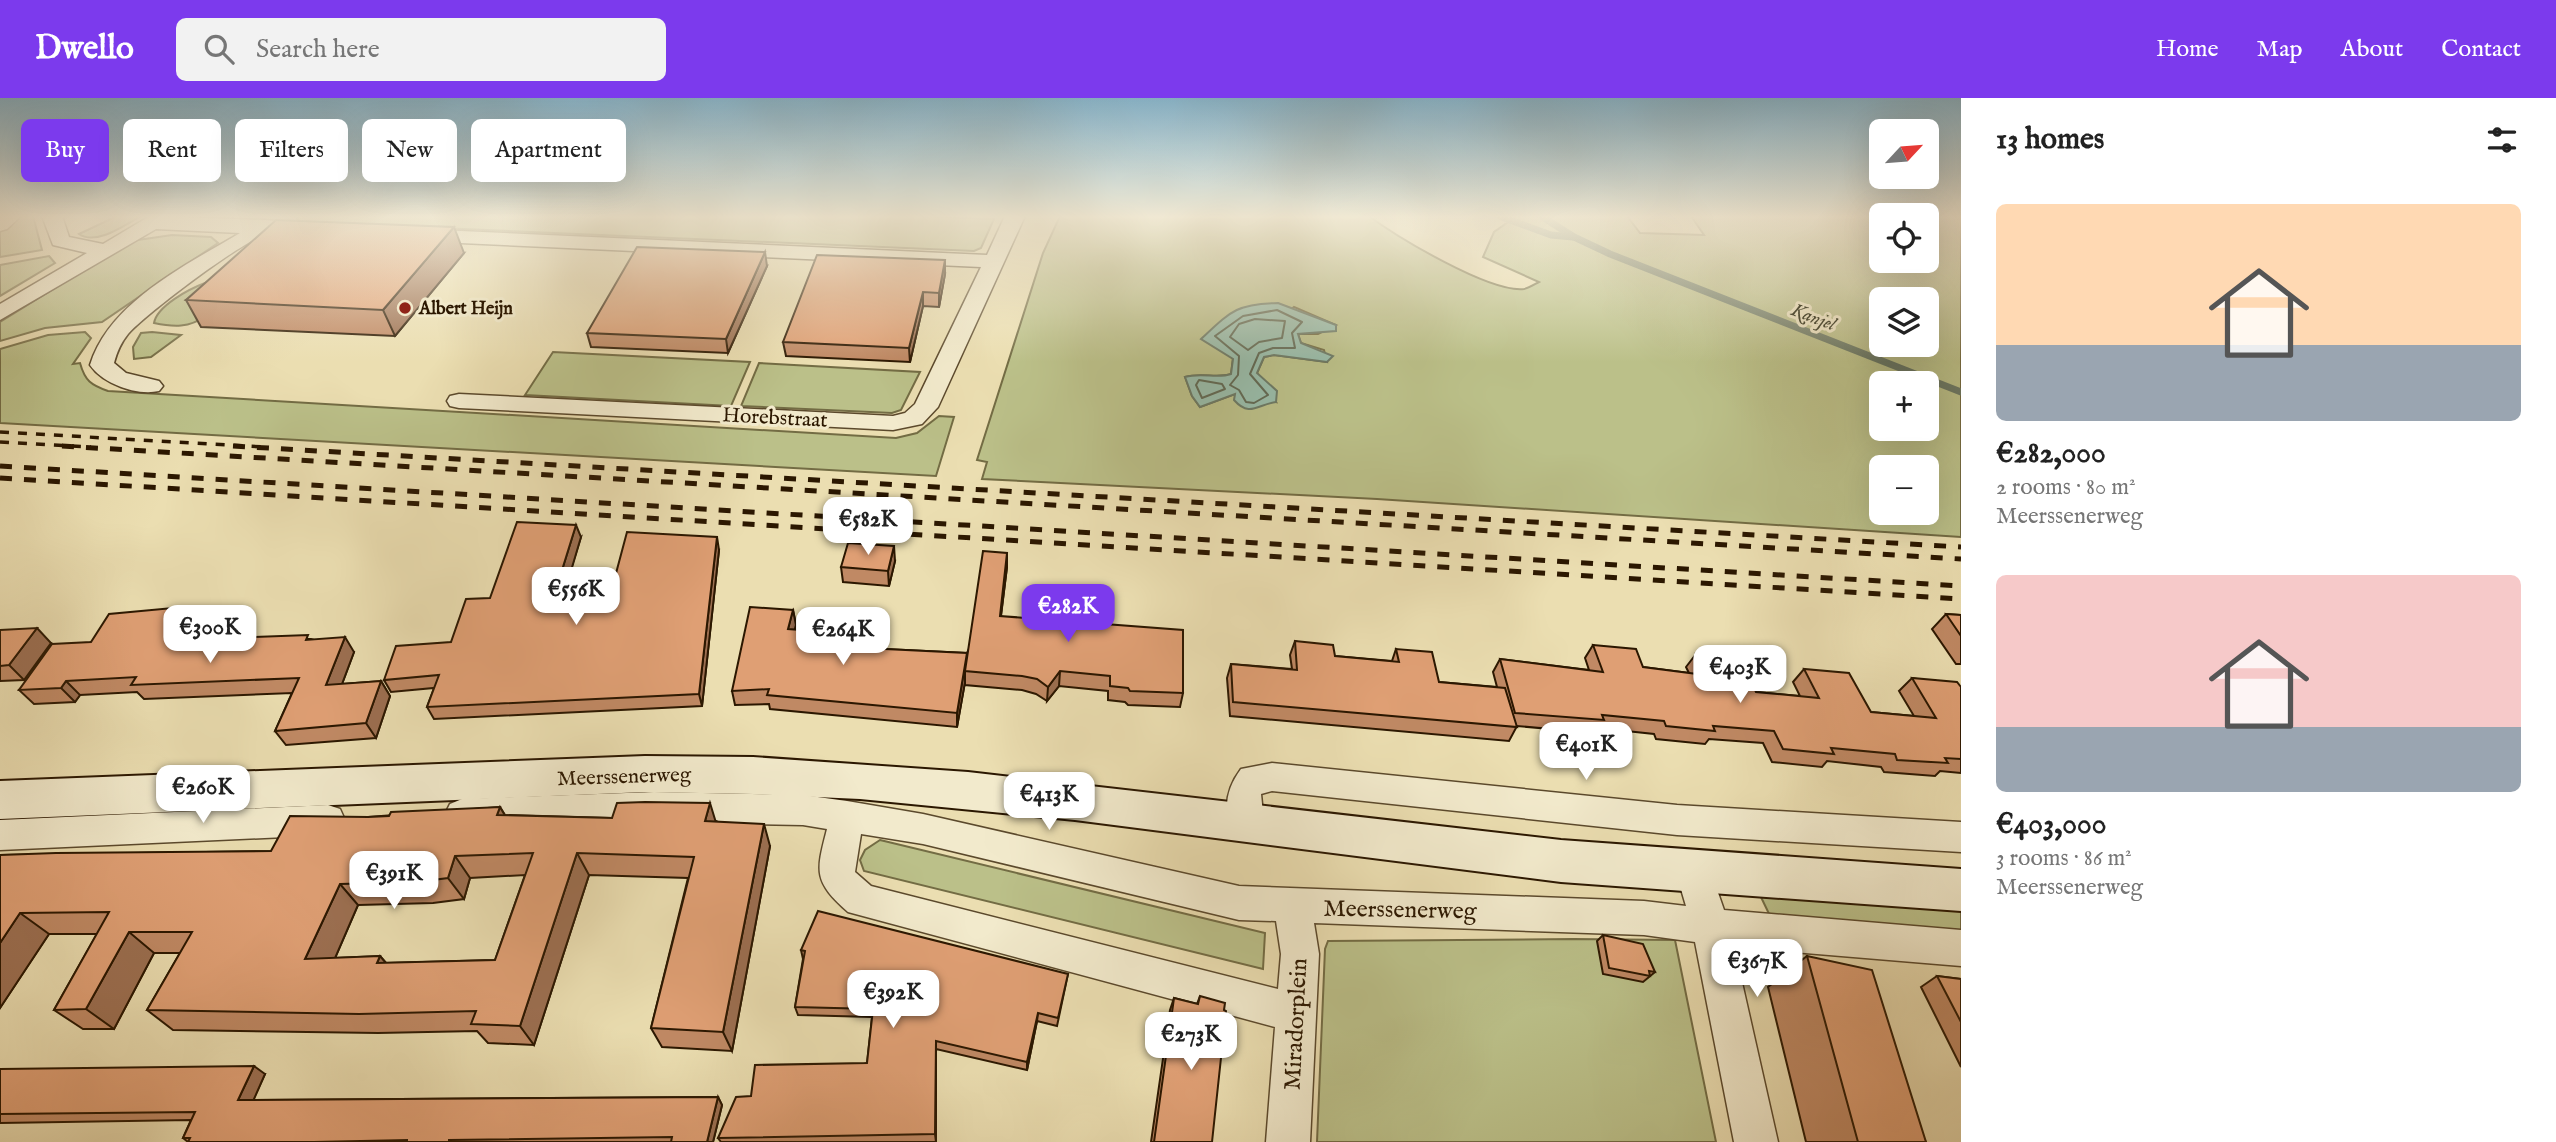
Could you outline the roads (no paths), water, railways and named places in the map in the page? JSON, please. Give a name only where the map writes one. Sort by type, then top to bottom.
[{"type":"street","points":[[0,313],[80,265]]},
{"type":"street","points":[[152,387],[108,373],[102,365],[104,348],[147,304],[207,265]]},
{"type":"street","name":"Horebstraat","points":[[459,401],[893,422],[913,419],[926,407],[945,370],[990,265]]},
{"type":"street","name":"Meerssenerweg","points":[[0,800],[645,774],[750,773],[861,779],[976,790],[1508,855],[1694,872],[1961,890]]},
{"type":"street","points":[[1245,824],[1244,790],[1253,779],[1272,777],[1677,820],[1961,837]]},
{"type":"street","name":"Meerssenerweg","points":[[425,816],[654,807],[803,810],[923,829],[1222,900],[1293,907],[1539,912],[1644,918],[1711,927],[1961,948]]},
{"type":"street","points":[[847,816],[837,856],[838,880],[862,900],[1296,1013]]},
{"type":"street","points":[[0,835],[358,819]]},
{"type":"street","points":[[1694,872],[1711,927],[1756,1142]]},
{"type":"street","name":"Miradorplein","points":[[1287,1142],[1300,954],[1293,907]]},
{"type":"water","points":[[1278,303],[1336,325],[1336,331],[1298,334],[1301,343],[1333,356],[1327,362],[1274,355],[1264,357],[1257,373],[1277,391],[1276,402],[1250,409],[1234,400],[1235,394],[1200,407],[1192,396],[1185,377],[1231,374],[1233,359],[1201,339],[1227,316],[1243,307]]},
{"type":"waterway","name":"Kanjel","points":[[1637,265],[1961,392]]},
{"type":"railway","points":[[0,432],[263,447]]},
{"type":"railway","points":[[0,442],[91,447]]},
{"type":"railway","points":[[62,446],[1961,559]]},
{"type":"railway","points":[[233,446],[1961,547]]},
{"type":"railway","points":[[0,466],[1961,586]]},
{"type":"railway","points":[[0,478],[1961,599]]},
{"type":"place","name":"Albert Heijn","points":[[405,308]]}]
